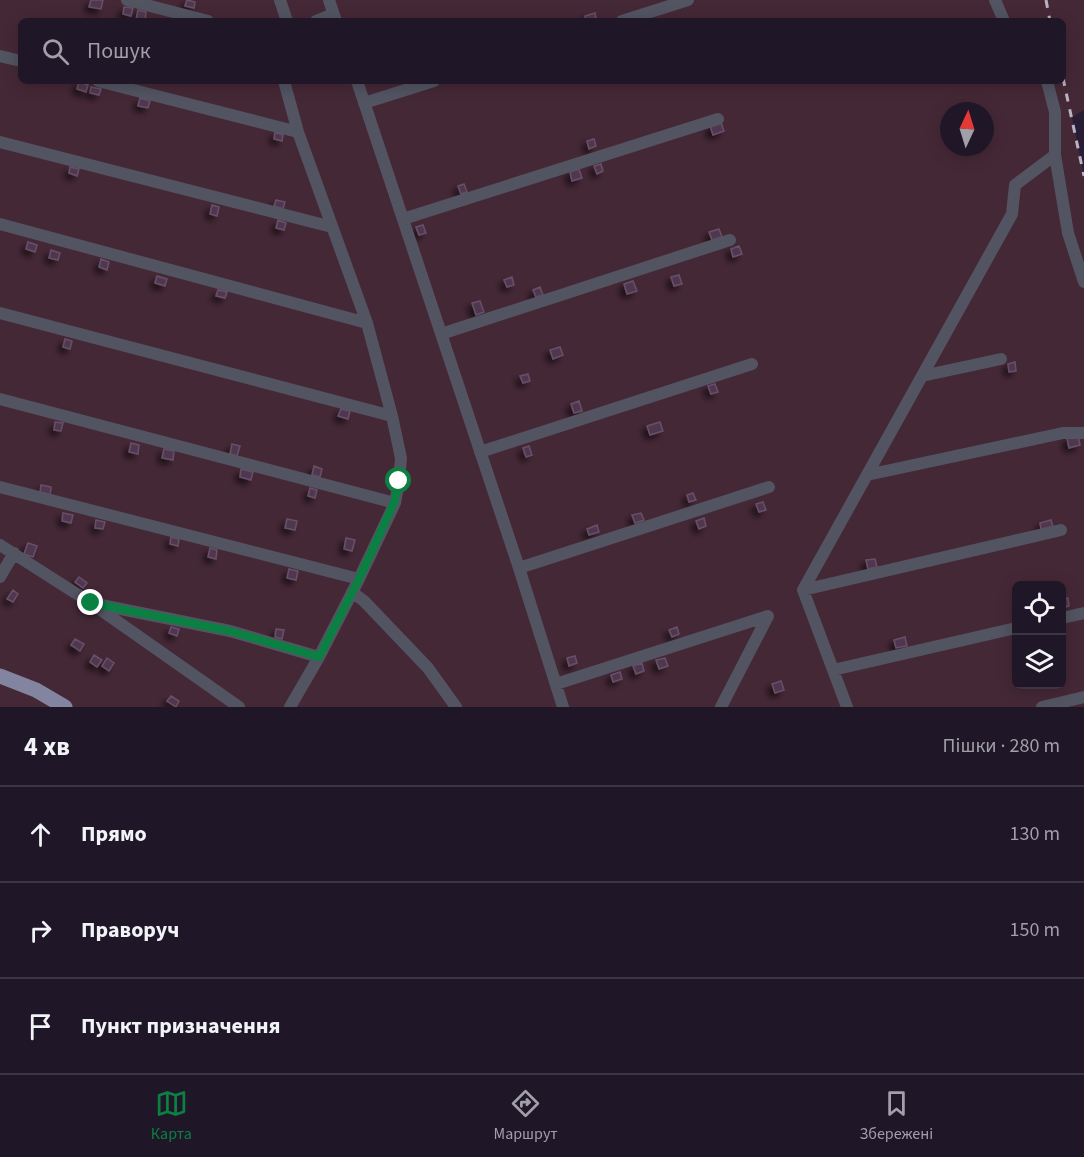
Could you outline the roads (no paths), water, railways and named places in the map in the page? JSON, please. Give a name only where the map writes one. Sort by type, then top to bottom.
[{"type":"main road","points":[[0,676],[36,690],[65,707]]},
{"type":"lane","points":[[127,0],[196,18]]},
{"type":"lane","points":[[280,0],[286,18]]},
{"type":"lane","points":[[329,0],[334,18]]},
{"type":"lane","points":[[631,18],[688,0]]},
{"type":"lane","points":[[995,0],[1003,18]]},
{"type":"lane","points":[[0,56],[18,60]]},
{"type":"lane","points":[[110,84],[298,132]]},
{"type":"lane","points":[[285,84],[298,132],[367,323],[401,458],[394,503],[359,579],[291,707]]},
{"type":"lane","points":[[358,84],[564,707]]},
{"type":"lane","points":[[364,103],[424,84]]},
{"type":"lane","points":[[1048,84],[1055,112],[1054,155],[1068,233],[1084,282]]},
{"type":"lane","points":[[403,219],[718,119]]},
{"type":"lane","points":[[0,142],[332,227]]},
{"type":"lane","points":[[847,707],[803,590],[1012,214],[1016,185],[1054,155]]},
{"type":"lane","points":[[0,224],[367,323]]},
{"type":"lane","points":[[441,334],[730,240]]},
{"type":"lane","points":[[0,313],[392,416]]},
{"type":"lane","points":[[922,376],[1001,359]]},
{"type":"lane","points":[[480,452],[752,364]]},
{"type":"lane","points":[[0,399],[394,503]]},
{"type":"lane","points":[[867,476],[1063,433],[1084,433]]},
{"type":"lane","points":[[0,487],[359,579]]},
{"type":"lane","points":[[519,568],[769,487]]},
{"type":"lane","points":[[803,590],[1061,530]]},
{"type":"lane","points":[[0,545],[91,603],[239,707]]},
{"type":"lane","points":[[0,577],[14,554]]},
{"type":"lane","points":[[352,592],[364,601],[428,668],[456,707]]},
{"type":"lane","points":[[91,603],[230,631],[319,657]]},
{"type":"lane","points":[[1066,617],[1084,613]]},
{"type":"lane","points":[[556,684],[768,616],[721,707]]},
{"type":"lane","points":[[833,670],[1012,629]]},
{"type":"lane","points":[[1042,707],[1084,697]]},
{"type":"railway","points":[[1046,0],[1049,18]]},
{"type":"railway","points":[[1064,84],[1084,176]]}]
